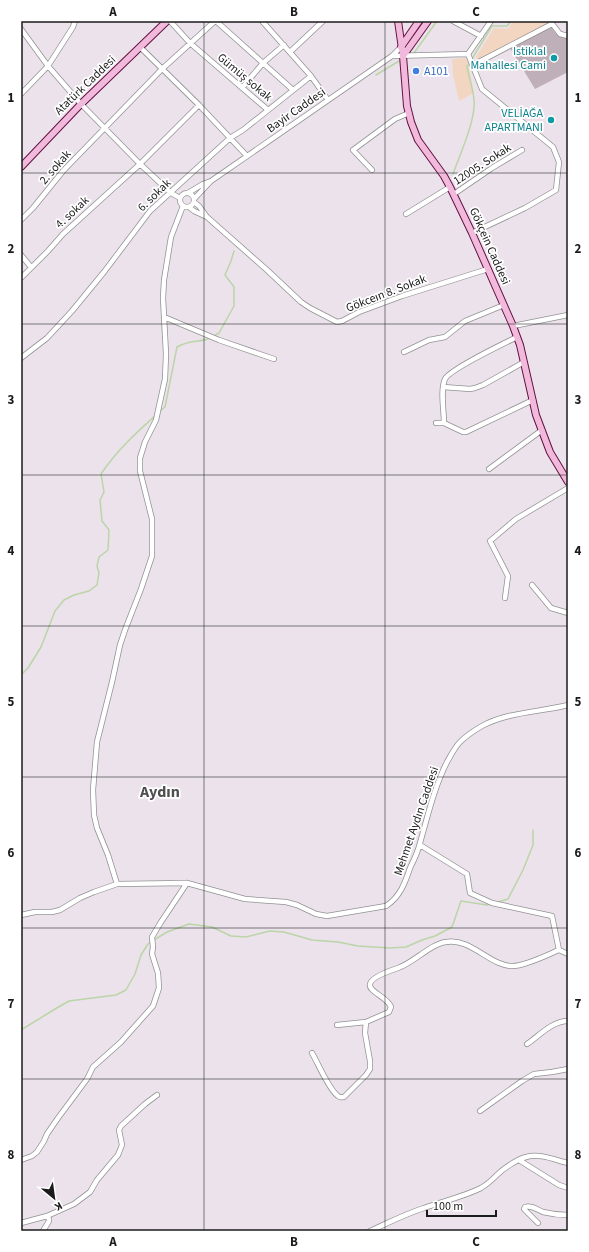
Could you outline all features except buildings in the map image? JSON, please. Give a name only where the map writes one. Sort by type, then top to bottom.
[{"type":"street","points":[[21,94],[48,66],[75,21]]},
{"type":"street","name":"Atatürk Caddesi","points":[[21,167],[81,104],[167,21]]},
{"type":"street","name":"Gümüş sokak","points":[[170,21],[190,43],[268,110],[311,76]]},
{"type":"street","points":[[216,21],[293,90]]},
{"type":"street","name":"2. sokak","points":[[21,220],[33,208],[63,171],[162,70],[216,21]]},
{"type":"street","points":[[290,52],[322,21]]},
{"type":"street","name":"Gökçein Caddesi","points":[[398,21],[410,122],[418,140],[444,176],[454,194],[504,305],[517,337],[536,415],[550,452],[568,482]]},
{"type":"street","points":[[401,47],[419,21]]},
{"type":"street","points":[[403,56],[428,21]]},
{"type":"street","points":[[453,21],[480,36]]},
{"type":"street","points":[[468,54],[491,21]]},
{"type":"street","points":[[264,22],[311,76],[328,100]]},
{"type":"street","points":[[472,63],[551,22],[560,34],[568,36]]},
{"type":"street","points":[[21,29],[48,66],[81,104],[140,164],[171,193],[180,198]]},
{"type":"street","points":[[242,88],[263,64],[284,45]]},
{"type":"street","points":[[140,47],[247,156]]},
{"type":"street","name":"Bayir Caddesi","points":[[188,193],[211,181],[392,56],[401,47]]},
{"type":"street","points":[[392,56],[468,54]]},
{"type":"street","points":[[468,54],[482,89],[552,147],[559,162],[556,190],[525,208],[472,233]]},
{"type":"street","name":"4. sokak","points":[[21,278],[63,234],[140,164],[199,106]]},
{"type":"street","name":"6. sokak","points":[[21,358],[47,338],[72,311],[104,272],[150,211],[230,138],[243,130],[268,110]]},
{"type":"street","points":[[372,170],[354,150],[395,119],[409,113]]},
{"type":"street","name":"12005. Sokak","points":[[454,194],[522,150]]},
{"type":"street","name":"Bayir Caddesi","points":[[194,200],[211,181]]},
{"type":"street","points":[[406,214],[450,187]]},
{"type":"street","points":[[184,193],[188,193],[192,195],[194,200],[190,207],[183,206],[180,203],[180,198],[184,193]]},
{"type":"street","name":"Gökceın 8. Sokak","points":[[194,200],[207,217],[268,270],[301,302],[337,322],[402,296],[488,269]]},
{"type":"street","points":[[117,884],[97,828],[94,815],[93,790],[97,742],[124,630],[142,589],[152,556],[152,519],[140,471],[140,458],[145,442],[156,420],[165,379],[166,354],[163,298],[164,280],[171,237],[183,206]]},
{"type":"street","name":"Gökceın 8. Sokak","points":[[190,207],[194,211],[207,217]]},
{"type":"street","points":[[21,255],[32,268]]},
{"type":"street","points":[[404,352],[429,340],[446,337],[466,321],[504,305]]},
{"type":"street","points":[[513,326],[568,315]]},
{"type":"street","points":[[164,317],[219,340],[274,359]]},
{"type":"street","points":[[444,422],[443,387],[448,376],[452,372],[517,337]]},
{"type":"street","points":[[443,387],[475,388],[524,362]]},
{"type":"street","points":[[436,422],[444,422],[466,432],[533,400]]},
{"type":"street","points":[[489,469],[542,430]]},
{"type":"street","points":[[505,598],[508,576],[490,541],[516,520],[568,488]]},
{"type":"street","points":[[532,585],[551,608],[568,613]]},
{"type":"street","name":"Mehmet Aydın Caddesi","points":[[21,915],[60,910],[80,898],[117,884],[187,883],[245,899],[286,902],[297,905],[316,914],[327,916],[386,906],[393,901],[404,883],[420,845],[433,794],[451,755],[460,743],[471,733],[494,720],[568,705]]},
{"type":"street","points":[[420,845],[467,874],[470,893],[499,905],[552,916],[559,950]]},
{"type":"street","points":[[21,1160],[32,1156],[37,1152],[58,1118],[87,1079],[93,1067],[121,1042],[153,1006],[159,988],[158,973],[152,954],[153,940],[161,922],[187,883]]},
{"type":"street","points":[[337,1025],[366,1022],[391,1010],[389,1002],[371,988],[370,984],[372,980],[405,965],[440,943],[452,941],[465,944],[501,964],[513,966],[523,965],[559,950],[568,954]]},
{"type":"street","points":[[526,1044],[552,1026],[562,1021],[568,1021]]},
{"type":"street","points":[[312,1053],[332,1089],[339,1097],[344,1097],[370,1069],[366,1022]]},
{"type":"street","points":[[480,1111],[534,1074],[568,1069]]},
{"type":"street","points":[[21,1223],[47,1216],[74,1204],[90,1192],[97,1180],[118,1155],[122,1145],[119,1130],[121,1126],[157,1095]]},
{"type":"street","points":[[370,1231],[409,1213],[456,1199],[475,1191],[486,1185],[498,1173],[526,1157],[545,1157],[568,1163]]},
{"type":"street","points":[[519,1160],[559,1185],[568,1188]]},
{"type":"street","points":[[538,1224],[524,1209],[525,1207],[531,1207],[543,1212],[557,1215],[568,1215]]},
{"type":"street","points":[[43,1231],[49,1221],[47,1216]]},
{"type":"shaded area","points":[[513,21],[547,21],[549,24],[478,61],[476,57],[494,28],[508,29]]},
{"type":"shaded area","points":[[551,27],[556,34],[568,36],[568,72],[535,89],[510,48]]},
{"type":"shaded area","points":[[467,58],[474,93],[459,101],[453,75],[452,59]]},
{"type":"waterway","points":[[414,53],[437,21]]},
{"type":"waterway","points":[[453,174],[473,117],[474,100],[467,67],[492,26],[507,26],[511,21]]},
{"type":"waterway","points":[[376,75],[399,61]]},
{"type":"waterway","points":[[214,336],[219,333],[234,306],[234,287],[225,275],[234,251]]},
{"type":"waterway","points":[[159,412],[165,407],[177,347],[186,343],[210,338]]},
{"type":"waterway","points":[[21,675],[28,668],[41,647],[55,611],[64,600],[74,595],[89,591],[97,585],[99,573],[97,566],[99,557],[108,550],[109,530],[102,521],[100,500],[104,492],[101,474],[120,450],[156,415]]},
{"type":"waterway","points":[[498,902],[508,899],[523,870],[533,845],[533,830]]},
{"type":"waterway","points":[[154,940],[167,932],[189,924],[212,927],[231,936],[246,937],[270,931],[284,932],[312,940],[338,942],[358,946],[390,948],[406,947],[435,936],[452,927],[461,901],[487,905],[490,904]]},
{"type":"waterway","points":[[21,1030],[69,1001],[116,995],[126,990],[135,974],[141,955],[151,942]]},
{"type":"place","name":"Istiklal Mahallesi Cami","points":[[554,58]]},
{"type":"place","name":"A101","points":[[416,71]]},
{"type":"place","name":"VELİAĞA APARTMANI","points":[[551,120]]},
{"type":"district","name":"Aydın","points":[[160,791]]}]
